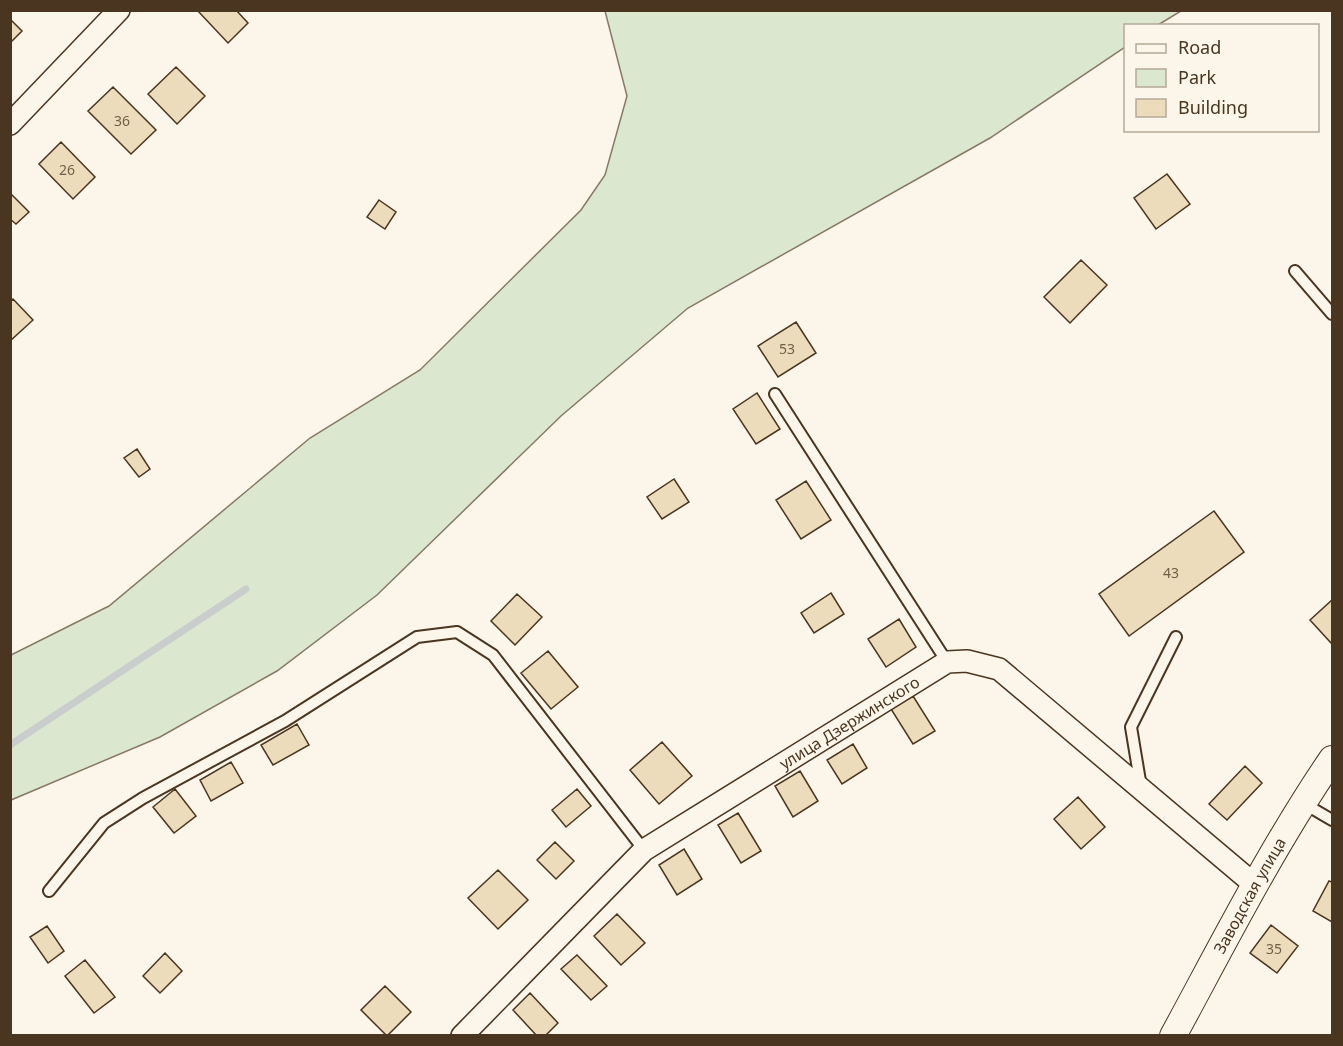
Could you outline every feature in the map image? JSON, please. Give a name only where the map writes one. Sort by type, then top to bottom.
[{"type":"street","points":[[10,124],[119,10]]},
{"type":"street","points":[[947,662],[967,661],[999,669],[1255,885]]},
{"type":"street","name":"улица Дзержинского","points":[[462,1035],[644,850],[947,662]]},
{"type":"street","name":"Заводская улица","points":[[1173,1035],[1255,885],[1303,802],[1332,759]]},
{"type":"lane","points":[[1295,272],[1332,314]]},
{"type":"lane","points":[[775,394],[947,662]]},
{"type":"lane","points":[[49,891],[104,823],[143,798],[285,721],[417,637],[457,632],[493,655],[644,850]]},
{"type":"lane","points":[[1141,787],[1131,727],[1176,637]]},
{"type":"lane","points":[[1303,802],[1332,820]]},
{"type":"green space","points":[[605,11],[1181,11],[1160,24],[1124,24],[1124,48],[990,138],[688,308],[561,416],[377,595],[277,671],[160,737],[11,800],[11,655],[109,606],[310,438],[420,370],[581,210],[605,175],[627,96]]},
{"type":"building","points":[[197,10],[236,10],[248,23],[228,43]]},
{"type":"building","points":[[10,19],[22,31],[10,43]]},
{"type":"building","points":[[176,67],[205,96],[177,124],[148,94]]},
{"type":"building","points":[[113,87],[156,130],[131,154],[88,111]]},
{"type":"building","points":[[61,142],[95,177],[73,199],[39,164]]},
{"type":"building","points":[[1167,174],[1190,204],[1156,229],[1134,198]]},
{"type":"building","points":[[10,193],[29,212],[16,224],[10,219]]},
{"type":"building","points":[[379,200],[396,212],[385,229],[367,217]]},
{"type":"building","points":[[1081,260],[1107,285],[1070,323],[1044,297]]},
{"type":"building","points":[[13,299],[33,320],[10,341],[10,302]]},
{"type":"building","points":[[796,322],[816,353],[778,377],[758,346]]},
{"type":"building","points":[[757,393],[780,429],[756,444],[733,409]]},
{"type":"building","points":[[137,449],[150,469],[139,477],[124,458]]},
{"type":"building","points":[[674,479],[689,502],[662,519],[647,497]]},
{"type":"building","points":[[806,481],[831,520],[801,539],[776,500]]},
{"type":"building","points":[[1214,511],[1244,552],[1129,636],[1099,594]]},
{"type":"building","points":[[831,593],[844,614],[814,633],[801,613]]},
{"type":"building","points":[[517,594],[542,617],[515,645],[491,621]]},
{"type":"building","points":[[1332,600],[1332,644],[1310,620]]},
{"type":"building","points":[[899,619],[916,647],[886,667],[868,639]]},
{"type":"building","points":[[548,651],[578,687],[551,709],[521,673]]},
{"type":"building","points":[[913,696],[935,731],[913,744],[891,709]]},
{"type":"building","points":[[297,724],[309,745],[273,765],[261,745]]},
{"type":"building","points":[[662,742],[692,776],[659,804],[630,770]]},
{"type":"building","points":[[853,744],[867,768],[842,784],[827,760]]},
{"type":"building","points":[[231,762],[243,783],[211,801],[200,780]]},
{"type":"building","points":[[1245,766],[1262,783],[1227,820],[1209,804]]},
{"type":"building","points":[[800,771],[818,801],[793,817],[775,786]]},
{"type":"building","points":[[175,789],[196,816],[174,833],[153,807]]},
{"type":"building","points":[[577,789],[591,806],[566,827],[552,810]]},
{"type":"building","points":[[1078,797],[1105,827],[1081,849],[1054,819]]},
{"type":"building","points":[[738,813],[761,851],[741,863],[718,825]]},
{"type":"building","points":[[555,842],[574,861],[556,879],[537,860]]},
{"type":"building","points":[[684,849],[702,879],[677,895],[659,865]]},
{"type":"building","points":[[498,870],[528,900],[498,929],[468,898]]},
{"type":"building","points":[[1329,881],[1332,882],[1332,922],[1313,911]]},
{"type":"building","points":[[617,914],[645,943],[621,965],[594,936]]},
{"type":"building","points":[[1271,925],[1298,946],[1277,973],[1250,953]]},
{"type":"building","points":[[47,926],[64,951],[48,963],[30,937]]},
{"type":"building","points":[[165,953],[182,971],[160,993],[143,976]]},
{"type":"building","points":[[577,955],[607,986],[591,1000],[561,969]]},
{"type":"building","points":[[85,960],[115,997],[94,1013],[65,976]]},
{"type":"building","points":[[385,986],[411,1012],[387,1036],[361,1010]]},
{"type":"building","points":[[530,993],[558,1023],[545,1036],[537,1036],[513,1010]]},
{"type":"waterway","points":[[10,745],[246,589]]}]
